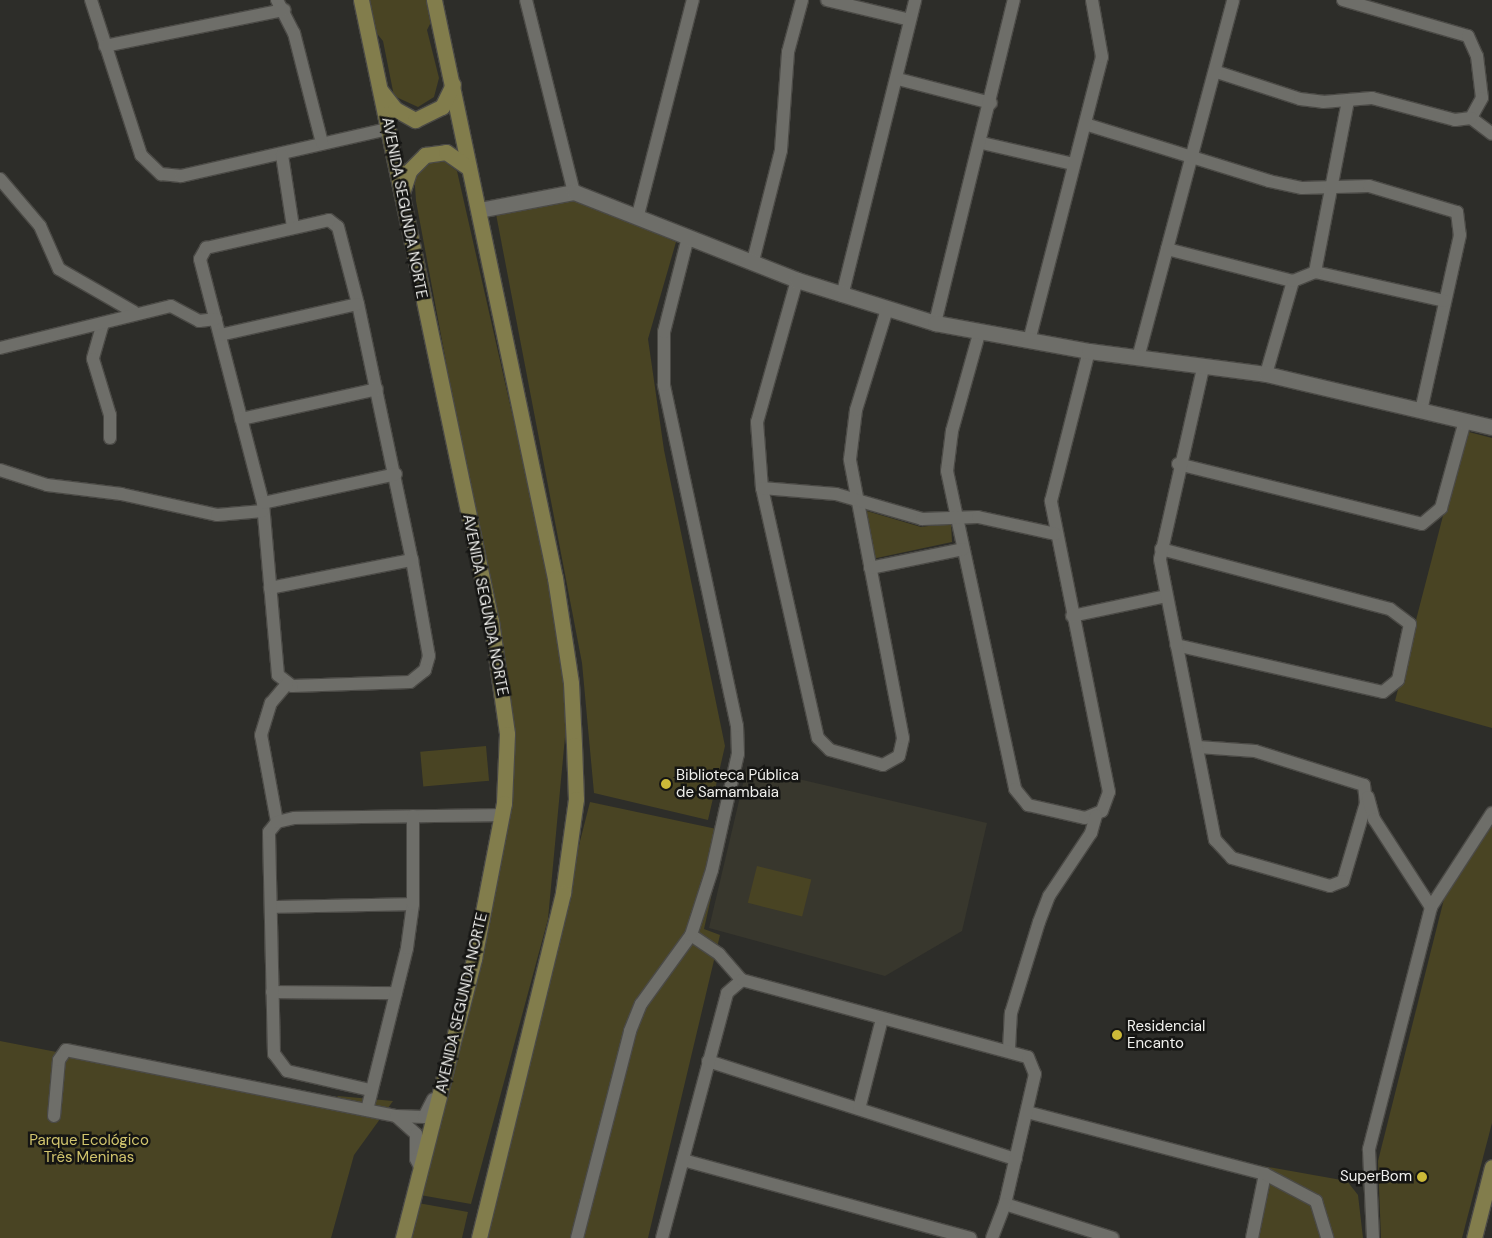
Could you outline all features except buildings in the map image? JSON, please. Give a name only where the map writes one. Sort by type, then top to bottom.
[{"type":"main road","name":"AVENIDA SEGUNDA NORTE","points":[[361,0],[499,666],[507,734],[502,815],[443,1091],[403,1238]]},
{"type":"main road","points":[[434,0],[453,83],[555,578],[571,683],[576,799],[552,945],[479,1238]]},
{"type":"main road","points":[[380,90],[396,108],[416,120],[442,107],[453,83]]},
{"type":"main road","points":[[401,197],[409,171],[425,155],[446,152],[469,168]]},
{"type":"main road","points":[[1474,1238],[1492,1167]]},
{"type":"street","points":[[91,0],[141,155],[156,170],[181,176],[282,155],[322,143],[388,129]]},
{"type":"street","points":[[526,0],[574,192]]},
{"type":"street","points":[[638,215],[693,0]]},
{"type":"street","points":[[753,261],[781,150],[788,52],[802,0]]},
{"type":"street","points":[[827,0],[910,20]]},
{"type":"street","points":[[842,296],[898,78],[914,0]]},
{"type":"street","points":[[935,323],[982,143],[1014,0]]},
{"type":"street","points":[[1029,341],[1102,57],[1092,0]]},
{"type":"street","points":[[1138,358],[1217,72],[1233,0]]},
{"type":"street","points":[[1343,0],[1468,36],[1476,56],[1482,98],[1471,118]]},
{"type":"street","points":[[105,46],[280,5],[322,143]]},
{"type":"street","points":[[1217,72],[1300,99],[1348,100],[1372,98],[1455,120],[1471,118],[1492,134]]},
{"type":"street","points":[[898,78],[991,103]]},
{"type":"street","points":[[1315,272],[1348,100]]},
{"type":"street","points":[[1084,124],[1192,161],[1302,188],[1369,186],[1457,212],[1460,235],[1421,410]]},
{"type":"street","points":[[982,143],[1073,164]]},
{"type":"street","points":[[282,155],[293,228]]},
{"type":"street","points":[[0,180],[40,226],[59,268],[134,312]]},
{"type":"street","points":[[479,210],[574,192],[638,215],[797,280],[842,296],[935,323],[978,334],[1203,368],[1266,374],[1492,427]]},
{"type":"street","points":[[287,684],[277,668],[263,507],[200,259],[206,248],[293,228],[335,223],[358,304],[396,474],[429,656],[420,676],[410,682],[287,684],[271,703],[261,735],[277,822],[268,837],[274,1054],[282,1067],[370,1090]]},
{"type":"street","points":[[577,1238],[630,1031],[641,1004],[691,935],[712,870],[738,747],[737,726],[664,385],[664,332],[688,237]]},
{"type":"street","points":[[1167,249],[1293,281],[1315,272],[1446,301]]},
{"type":"street","points":[[797,280],[757,422],[762,488],[818,738],[830,750],[882,765],[898,756],[903,738],[870,568],[854,501],[850,458],[856,410],[887,309]]},
{"type":"street","points":[[1266,374],[1293,281]]},
{"type":"street","points":[[220,335],[358,304]]},
{"type":"street","points":[[0,348],[103,322],[134,312],[171,306],[199,320],[216,319]]},
{"type":"street","points":[[103,322],[93,359],[110,415],[110,438]]},
{"type":"street","points":[[978,334],[948,452],[947,471],[1017,795],[1028,805],[1085,818],[1096,816]]},
{"type":"street","points":[[1009,1049],[1011,1013],[1049,896],[1091,833],[1096,816],[1110,792],[1055,534],[1053,488],[1089,351]]},
{"type":"street","points":[[1203,368],[1178,464],[1161,549],[1166,596],[1198,747],[1215,840],[1222,850],[1232,858],[1330,886],[1343,881],[1349,868],[1367,796]]},
{"type":"street","points":[[241,419],[377,389]]},
{"type":"street","points":[[1178,464],[1422,524],[1441,508],[1465,421]]},
{"type":"street","points":[[0,470],[47,485],[113,493],[217,515],[263,507],[396,474]]},
{"type":"street","points":[[762,488],[836,494],[854,501],[922,519],[956,515],[1055,534]]},
{"type":"street","points":[[870,568],[963,549]]},
{"type":"street","points":[[1161,549],[1390,609],[1410,624],[1398,680],[1383,692],[1176,645]]},
{"type":"street","points":[[270,588],[412,560]]},
{"type":"street","points":[[1072,616],[1166,596]]},
{"type":"street","points":[[1198,747],[1242,749],[1360,782],[1367,796],[1374,819],[1431,907]]},
{"type":"street","points":[[1374,1238],[1369,1149],[1431,907],[1492,813]]},
{"type":"street","points":[[277,822],[413,816],[502,815]]},
{"type":"street","points":[[367,1110],[370,1090],[396,993],[413,904],[413,816]]},
{"type":"street","points":[[271,907],[413,904]]},
{"type":"street","points":[[691,935],[720,954],[742,980],[882,1019],[1022,1053],[1035,1067],[1016,1159],[1004,1204],[992,1238]]},
{"type":"street","points":[[662,1238],[727,993],[742,980]]},
{"type":"street","points":[[272,992],[396,993]]},
{"type":"street","points":[[859,1109],[882,1019]]},
{"type":"street","points":[[54,1116],[59,1060],[66,1050],[396,1116],[424,1116],[443,1091]]},
{"type":"street","points":[[708,1061],[1016,1159]]},
{"type":"street","points":[[1027,1112],[1265,1174],[1316,1201],[1327,1238]]},
{"type":"street","points":[[396,1116],[416,1134],[416,1159],[421,1169]]},
{"type":"street","points":[[683,1160],[971,1238]]},
{"type":"street","points":[[1252,1238],[1265,1174]]},
{"type":"street","points":[[1004,1204],[1113,1238]]},
{"type":"shaded area","points":[[747,767],[987,823],[962,931],[885,976],[709,928]]},
{"type":"green space","points":[[368,0],[428,0],[432,20],[427,30],[439,78],[434,97],[418,107],[394,96],[383,41],[375,31]]},
{"type":"green space","points":[[441,159],[457,171],[571,673],[548,919],[471,1204],[420,1195],[484,929],[511,711],[416,201],[414,172],[426,162]]},
{"type":"green space","points":[[574,199],[676,242],[648,339],[664,450],[725,746],[708,820],[594,793],[582,663],[496,214]]},
{"type":"green space","points":[[1465,431],[1492,438],[1492,728],[1395,701]]},
{"type":"green space","points":[[860,509],[921,527],[951,523],[952,542],[872,559]]},
{"type":"green space","points":[[486,746],[489,781],[423,787],[420,752]]},
{"type":"green space","points":[[590,802],[726,831],[704,929],[720,935],[648,1238],[479,1238]]},
{"type":"green space","points":[[1492,820],[1492,1123],[1462,1238],[1381,1238],[1378,1161],[1444,899]]},
{"type":"green space","points":[[757,866],[811,880],[802,916],[748,903]]},
{"type":"green space","name":"Parque Ecológico Três Meninas","points":[[0,1041],[329,1105],[338,1096],[393,1101],[354,1155],[331,1238],[0,1238]]},
{"type":"green space","points":[[1251,1164],[1347,1181],[1358,1195],[1363,1238],[1254,1238],[1268,1183]]},
{"type":"green space","points":[[418,1203],[468,1212],[462,1238],[408,1238]]},
{"type":"place","name":"Biblioteca Pública de Samambaia","points":[[666,784]]},
{"type":"place","name":"Residencial Encanto","points":[[1117,1035]]},
{"type":"place","name":"SuperBom","points":[[1422,1177]]}]
